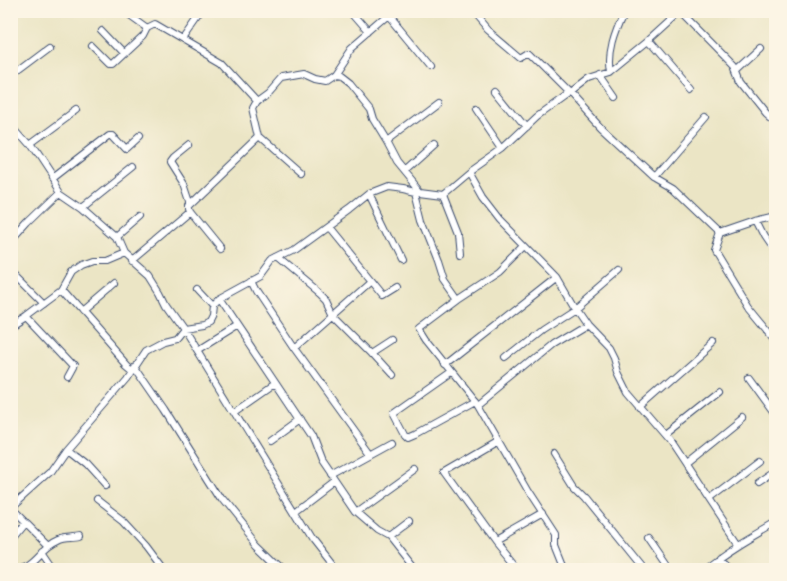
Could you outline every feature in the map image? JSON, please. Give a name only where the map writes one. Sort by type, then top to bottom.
[{"type":"street","points":[[122,10],[147,28]]},
{"type":"street","points":[[183,40],[204,10]]},
{"type":"street","points":[[352,10],[371,32]]},
{"type":"street","points":[[471,10],[488,30],[521,58],[530,53],[600,127],[654,177],[673,189],[720,233]]},
{"type":"street","points":[[611,72],[609,63],[614,33],[624,10]]},
{"type":"street","points":[[301,174],[260,138],[253,108],[257,101],[268,93],[281,78],[304,74],[315,80],[325,81],[334,75],[352,48],[395,11]]},
{"type":"street","points":[[61,290],[132,369],[146,350],[163,341],[175,338],[183,328],[208,322],[212,306],[219,299],[261,276],[272,261],[294,250],[369,194],[387,187],[443,194],[503,148],[537,116],[589,79],[611,72],[682,11],[737,71],[741,82],[765,112],[777,122]]},
{"type":"street","points":[[389,16],[431,68]]},
{"type":"street","points":[[93,46],[112,64],[143,36],[147,28],[155,24],[222,63],[257,101]]},
{"type":"street","points":[[103,32],[124,53]]},
{"type":"street","points":[[649,41],[691,90]]},
{"type":"street","points":[[10,76],[50,46]]},
{"type":"street","points":[[737,71],[761,49]]},
{"type":"street","points":[[334,75],[348,83],[360,96],[397,163],[418,192],[423,220],[445,279],[459,299]]},
{"type":"street","points":[[600,75],[616,98]]},
{"type":"street","points":[[496,89],[527,126]]},
{"type":"street","points":[[386,142],[439,102]]},
{"type":"street","points":[[476,108],[503,148]]},
{"type":"street","points":[[30,145],[76,111]]},
{"type":"street","points":[[654,177],[706,117]]},
{"type":"street","points":[[10,122],[30,145],[61,192],[83,207],[117,237],[124,253],[150,276],[312,538],[338,570]]},
{"type":"street","points":[[52,179],[110,134],[113,134],[127,149],[138,140]]},
{"type":"street","points":[[132,261],[190,209],[260,138]]},
{"type":"street","points":[[189,145],[170,162],[184,184],[190,209],[220,249]]},
{"type":"street","points":[[405,171],[434,145]]},
{"type":"street","points":[[83,207],[133,167]]},
{"type":"street","points":[[470,172],[483,197],[500,219],[557,277],[574,308],[609,348],[628,392],[666,435],[738,544]]},
{"type":"street","points":[[10,244],[61,192]]},
{"type":"street","points":[[369,194],[401,260]]},
{"type":"street","points":[[443,194],[458,232],[460,253]]},
{"type":"street","points":[[720,233],[755,220],[777,216]]},
{"type":"street","points":[[117,237],[140,217]]},
{"type":"street","points":[[755,220],[763,237],[777,256]]},
{"type":"street","points":[[326,227],[382,296],[395,288]]},
{"type":"street","points":[[720,233],[714,250],[748,306],[777,340]]},
{"type":"street","points":[[526,246],[500,272],[419,329],[476,403],[556,535],[555,545],[566,570]]},
{"type":"street","points":[[10,326],[61,290],[71,272],[81,265],[92,261],[105,261],[124,253]]},
{"type":"street","points":[[278,258],[326,299],[333,314],[392,375]]},
{"type":"street","points":[[10,268],[44,303]]},
{"type":"street","points":[[506,358],[541,330],[574,308],[619,270]]},
{"type":"street","points":[[445,365],[557,277]]},
{"type":"street","points":[[251,281],[294,348],[370,453]]},
{"type":"street","points":[[294,348],[370,281]]},
{"type":"street","points":[[80,312],[114,283]]},
{"type":"street","points":[[197,290],[212,306]]},
{"type":"street","points":[[219,299],[311,436],[321,462],[355,512],[377,531],[388,537],[414,570]]},
{"type":"street","points":[[26,316],[73,366],[67,377]]},
{"type":"street","points":[[451,373],[394,413],[408,437],[476,403],[551,345],[586,324]]},
{"type":"street","points":[[197,351],[237,326]]},
{"type":"street","points":[[372,353],[392,340]]},
{"type":"street","points":[[640,407],[713,343]]},
{"type":"street","points":[[48,546],[10,508],[50,472],[66,449],[128,377],[135,364]]},
{"type":"street","points":[[135,364],[222,499],[259,545],[285,570]]},
{"type":"street","points":[[749,378],[777,416]]},
{"type":"street","points":[[235,411],[275,383]]},
{"type":"street","points":[[666,435],[720,392]]},
{"type":"street","points":[[685,463],[742,417]]},
{"type":"street","points":[[270,441],[300,419]]},
{"type":"street","points":[[499,441],[444,473],[494,542],[518,570]]},
{"type":"street","points":[[296,511],[332,479],[370,453],[392,442]]},
{"type":"street","points":[[66,449],[85,464],[105,486]]},
{"type":"street","points":[[554,454],[574,486],[644,570]]},
{"type":"street","points":[[709,500],[760,461]]},
{"type":"street","points":[[355,512],[415,469]]},
{"type":"street","points":[[757,484],[777,471]]},
{"type":"street","points":[[97,501],[123,521],[164,570]]},
{"type":"street","points":[[494,542],[543,514]]},
{"type":"street","points":[[10,537],[23,521]]},
{"type":"street","points":[[388,537],[409,521]]},
{"type":"street","points":[[702,570],[738,544],[777,522]]},
{"type":"street","points":[[10,569],[19,570],[31,564],[42,551],[58,539],[81,536]]},
{"type":"street","points":[[649,538],[671,570]]},
{"type":"street","points":[[42,551],[55,570]]},
{"type":"street","points":[[718,557],[729,570]]}]
